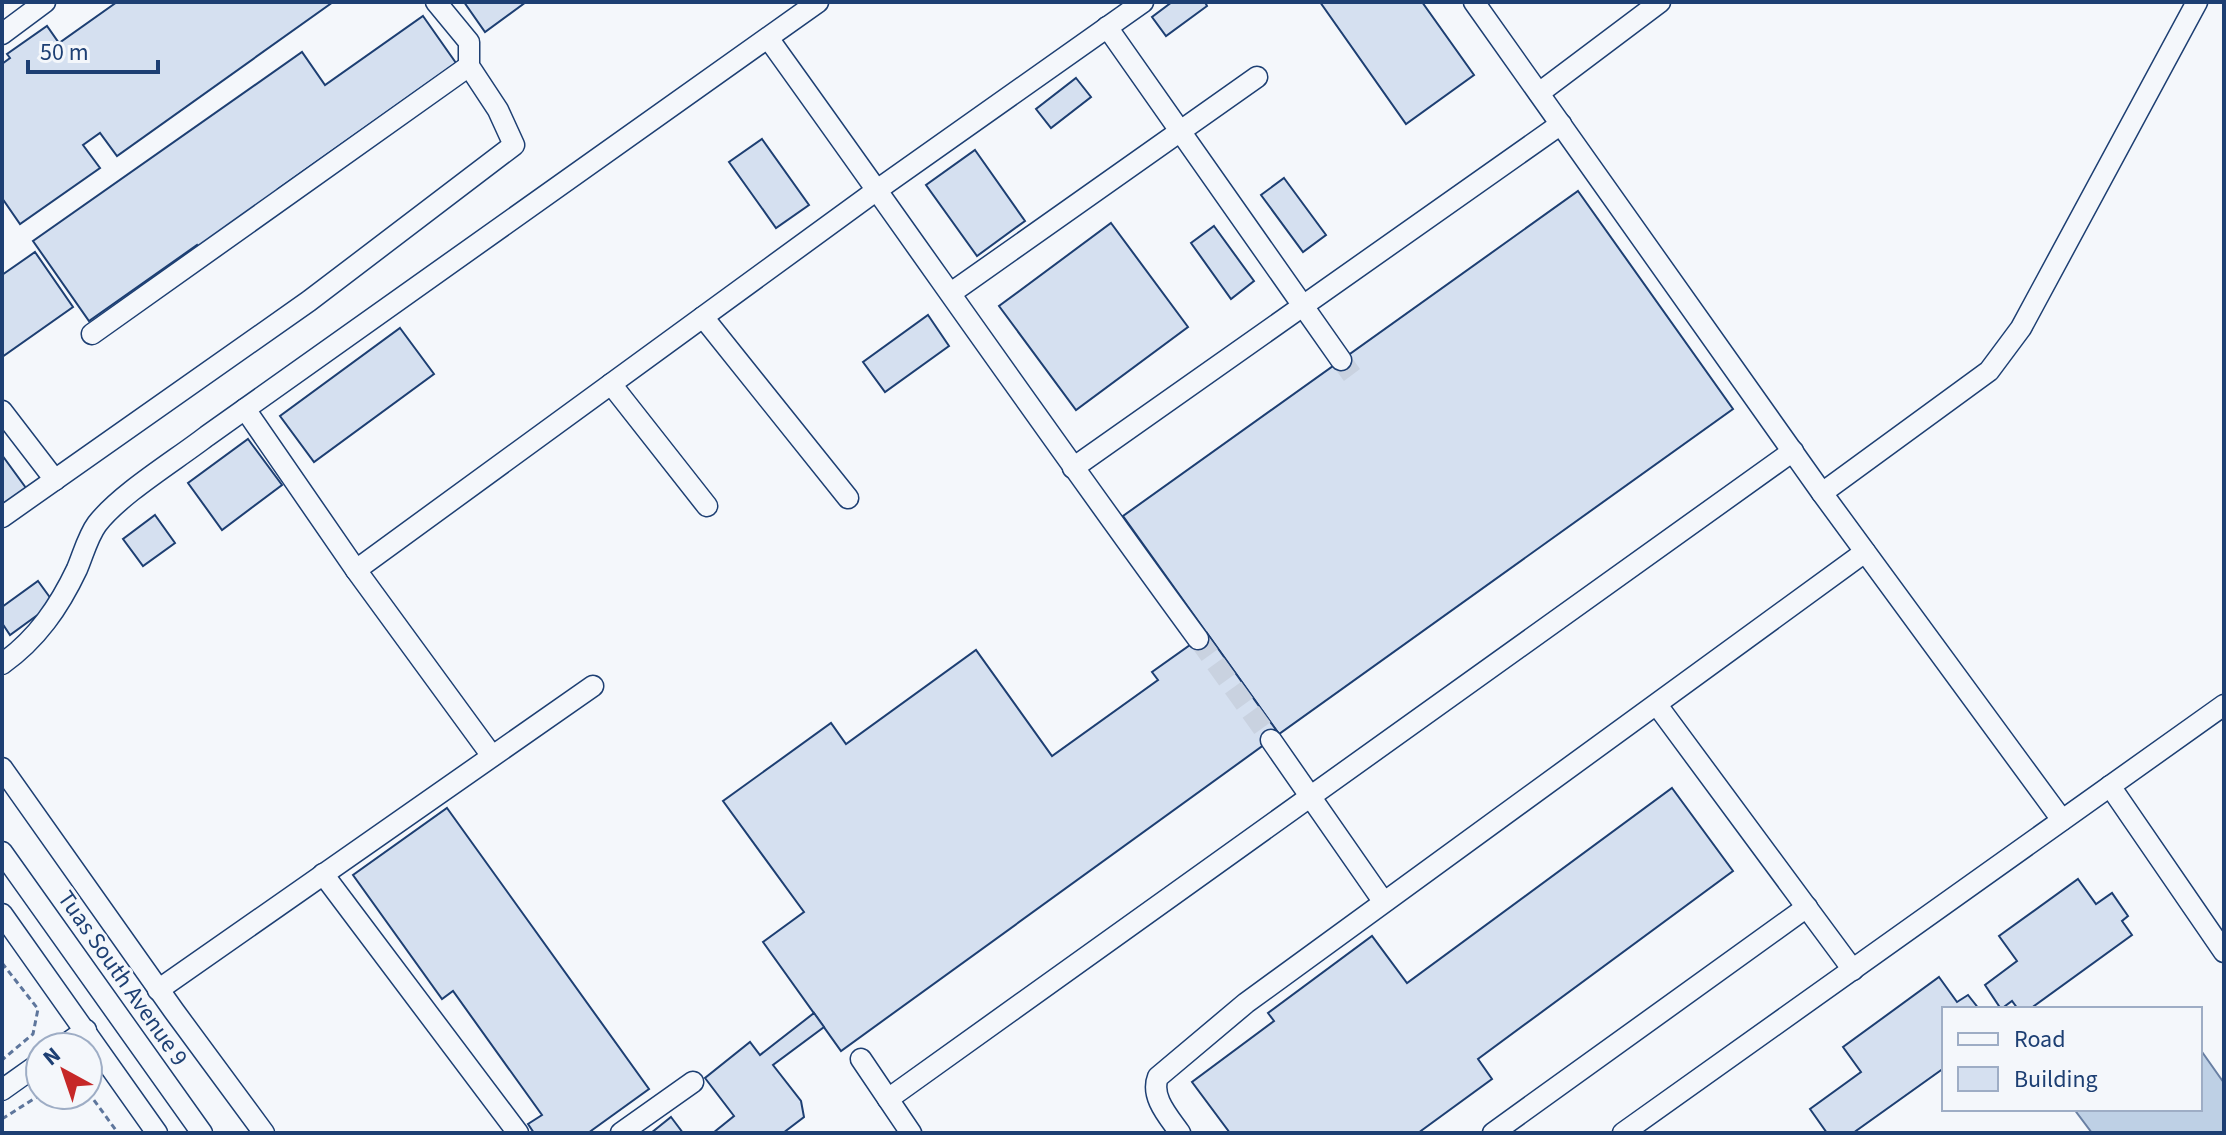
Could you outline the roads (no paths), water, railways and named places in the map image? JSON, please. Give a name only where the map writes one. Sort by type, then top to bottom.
[{"type":"street","points":[[2,34],[45,2]]},
{"type":"street","points":[[2,517],[309,301],[514,145],[498,110],[469,66],[469,42],[436,2]]},
{"type":"street","points":[[2,664],[23,649],[49,619],[75,573],[96,526],[118,504],[245,409],[818,2]]},
{"type":"street","points":[[356,570],[877,190],[1143,2]]},
{"type":"street","points":[[1474,2],[1822,493],[2062,820]]},
{"type":"street","points":[[1539,93],[1660,2]]},
{"type":"street","points":[[1822,493],[1989,371],[2021,328],[2197,2]]},
{"type":"street","points":[[1107,27],[1341,360]]},
{"type":"street","points":[[768,38],[1198,639]]},
{"type":"street","points":[[92,334],[469,66]]},
{"type":"street","points":[[951,293],[1257,77]]},
{"type":"street","points":[[1073,468],[1561,124]]},
{"type":"street","points":[[703,317],[848,498]]},
{"type":"street","points":[[611,384],[707,506]]},
{"type":"street","points":[[245,409],[356,570],[492,756]]},
{"type":"street","points":[[2,411],[55,480]]},
{"type":"street","points":[[888,1099],[1793,451]]},
{"type":"street","points":[[1180,1133],[1156,1095],[1158,1077],[1246,1003],[1383,901],[1865,552]]},
{"type":"street","points":[[158,990],[593,686]]},
{"type":"street","points":[[1657,705],[1853,970]]},
{"type":"street","points":[[1623,1133],[2224,705]]},
{"type":"street","points":[[1271,740],[1383,901]]},
{"type":"street","points":[[2,768],[158,990],[264,1133]]},
{"type":"street","points":[[2110,786],[2224,952]]},
{"type":"street","name":"Tuas South Avenue 9","points":[[2,852],[202,1133]]},
{"type":"street","points":[[323,874],[518,1133]]},
{"type":"street","points":[[1493,1133],[1807,907]]},
{"type":"street","points":[[2,914],[157,1133]]},
{"type":"street","points":[[861,1059],[911,1133]]},
{"type":"street","points":[[2,1090],[24,1074]]},
{"type":"street","points":[[621,1133],[693,1082]]},
{"type":"water","points":[[2202,1052],[2224,1083],[2224,1133],[2092,1133],[2076,1111],[2202,1111]]},
{"type":"tunnel","points":[[1341,360],[1352,375]]},
{"type":"tunnel","points":[[1198,639],[1271,740]]}]
